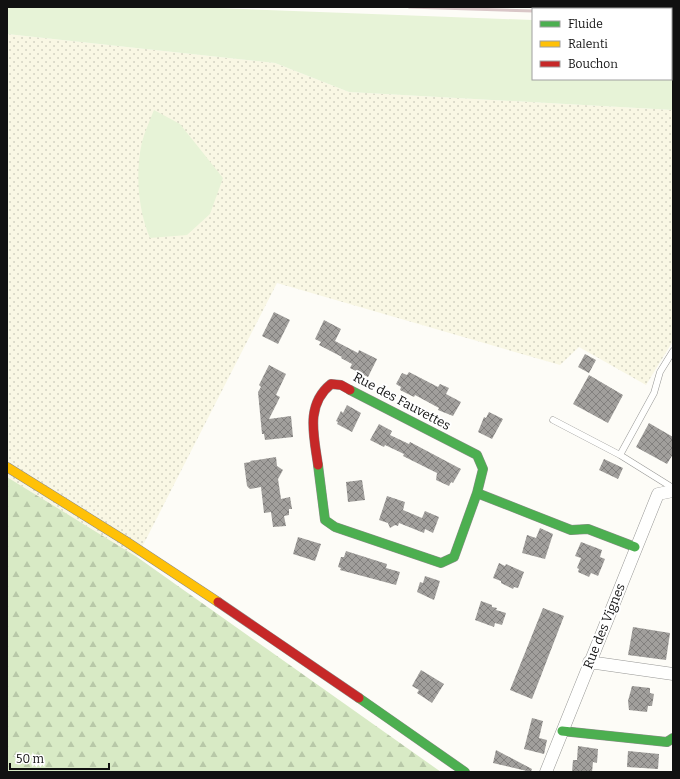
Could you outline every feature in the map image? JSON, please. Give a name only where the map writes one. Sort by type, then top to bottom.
[{"type":"street","name":"Rue des Fauvettes","points":[[331,384],[341,385],[477,456],[484,464],[484,471],[477,493],[454,557],[441,563],[335,528],[325,520],[312,418],[314,409],[324,390],[331,384]]},
{"type":"street","points":[[7,466],[68,502],[146,554],[465,772]]},
{"type":"street","name":"Rue des Vignes","points":[[546,772],[635,547],[658,494],[673,489]]},
{"type":"street","points":[[477,493],[570,530],[588,530],[635,547]]},
{"type":"street","points":[[590,662],[673,674]]},
{"type":"street","points":[[562,731],[667,742],[673,738]]},
{"type":"lane","points":[[620,455],[654,393],[660,372],[673,351]]},
{"type":"lane","name":"Rue des Vignes","points":[[552,420],[620,455],[673,489]]},
{"type":"shaded area","points":[[7,34],[275,63],[349,92],[673,110],[673,341],[646,385],[579,347],[560,365],[277,283],[137,557],[7,477]]},
{"type":"green space","points":[[7,7],[191,7],[532,20],[532,80],[672,80],[673,25],[673,110],[349,92],[275,63],[7,34]]},
{"type":"green space","points":[[154,110],[180,124],[223,178],[210,214],[187,235],[150,238],[146,227],[140,203],[138,178],[142,142]]},
{"type":"green space","points":[[7,477],[137,557],[441,772],[7,772]]},
{"type":"building","points":[[274,312],[290,320],[278,344],[262,336]]},
{"type":"building","points":[[324,320],[341,329],[335,341],[358,353],[359,350],[377,359],[368,377],[350,368],[352,364],[341,358],[342,357],[319,345],[321,342],[315,339]]},
{"type":"building","points":[[585,354],[596,360],[589,373],[578,367]]},
{"type":"building","points":[[269,365],[286,374],[276,395],[280,397],[269,419],[291,416],[293,437],[265,440],[264,434],[262,434],[258,392],[261,387],[259,385]]},
{"type":"building","points":[[409,372],[438,387],[440,384],[449,388],[446,394],[461,402],[453,416],[438,410],[439,408],[415,395],[414,397],[400,390],[401,387],[396,384],[402,373],[407,375]]},
{"type":"building","points":[[589,375],[623,395],[608,423],[573,404]]},
{"type":"building","points":[[347,405],[361,413],[352,432],[337,424],[338,422],[336,421],[341,411],[343,413]]},
{"type":"building","points":[[489,412],[503,419],[492,439],[478,432],[484,417],[486,418]]},
{"type":"building","points":[[649,423],[673,437],[673,454],[667,464],[636,447]]},
{"type":"building","points":[[379,424],[392,431],[390,435],[409,444],[410,442],[461,469],[453,483],[451,482],[449,486],[436,480],[437,473],[403,456],[404,454],[370,440]]},
{"type":"building","points":[[276,457],[277,466],[283,470],[278,479],[281,499],[290,497],[292,509],[289,509],[289,515],[284,516],[286,526],[273,527],[271,512],[264,513],[261,487],[250,489],[247,486],[244,463]]},
{"type":"building","points":[[604,459],[623,468],[618,479],[599,470]]},
{"type":"building","points":[[362,480],[365,500],[348,502],[346,482]]},
{"type":"building","points":[[387,496],[405,502],[403,510],[422,518],[425,511],[439,517],[433,533],[425,529],[424,533],[399,523],[398,526],[395,525],[390,528],[388,523],[379,520]]},
{"type":"building","points":[[540,528],[553,534],[545,559],[522,553],[527,535],[536,538]]},
{"type":"building","points":[[298,537],[321,544],[315,561],[293,554]]},
{"type":"building","points":[[581,542],[602,550],[600,557],[605,559],[598,576],[591,573],[589,577],[578,572],[579,569],[577,568],[581,558],[575,556]]},
{"type":"building","points":[[346,551],[387,564],[386,568],[400,572],[396,585],[340,570],[341,568],[338,567],[341,557],[344,557]]},
{"type":"building","points":[[499,563],[505,566],[506,564],[524,572],[518,588],[514,587],[513,589],[501,583],[501,581],[493,578]]},
{"type":"building","points":[[425,576],[440,581],[434,600],[417,592],[420,582],[423,583]]},
{"type":"building","points":[[481,601],[497,608],[496,610],[506,613],[502,625],[495,623],[494,627],[475,620]]},
{"type":"building","points":[[543,608],[564,616],[532,699],[510,690]]},
{"type":"building","points":[[633,627],[670,633],[666,660],[628,655]]},
{"type":"building","points":[[421,670],[444,684],[432,703],[417,693],[419,690],[412,686]]},
{"type":"building","points":[[632,686],[650,688],[650,693],[654,694],[652,706],[648,706],[647,712],[629,710],[628,701]]},
{"type":"building","points":[[532,718],[543,721],[539,738],[547,740],[544,754],[524,749]]},
{"type":"building","points":[[578,746],[598,749],[597,763],[593,762],[592,772],[572,772],[573,760],[577,760]]},
{"type":"building","points":[[496,750],[532,769],[531,772],[493,763]]},
{"type":"building","points":[[628,751],[659,754],[658,769],[627,767]]},
{"type":"railway","points":[[409,7],[532,11]]},
{"type":"traffic: fast","points":[[350,390],[477,455],[483,469],[477,493],[571,530],[588,529],[635,547]]},
{"type":"traffic: fast","points":[[318,465],[325,520],[335,527],[441,563],[454,557],[477,493]]},
{"type":"traffic: fast","points":[[359,698],[465,772]]},
{"type":"traffic: fast","points":[[562,731],[667,742],[673,738]]},
{"type":"traffic: slow","points":[[7,467],[124,540],[218,602]]},
{"type":"traffic: jam","points":[[318,465],[313,422],[317,401],[331,384],[341,385],[350,390]]},
{"type":"traffic: jam","points":[[218,602],[359,698]]}]
